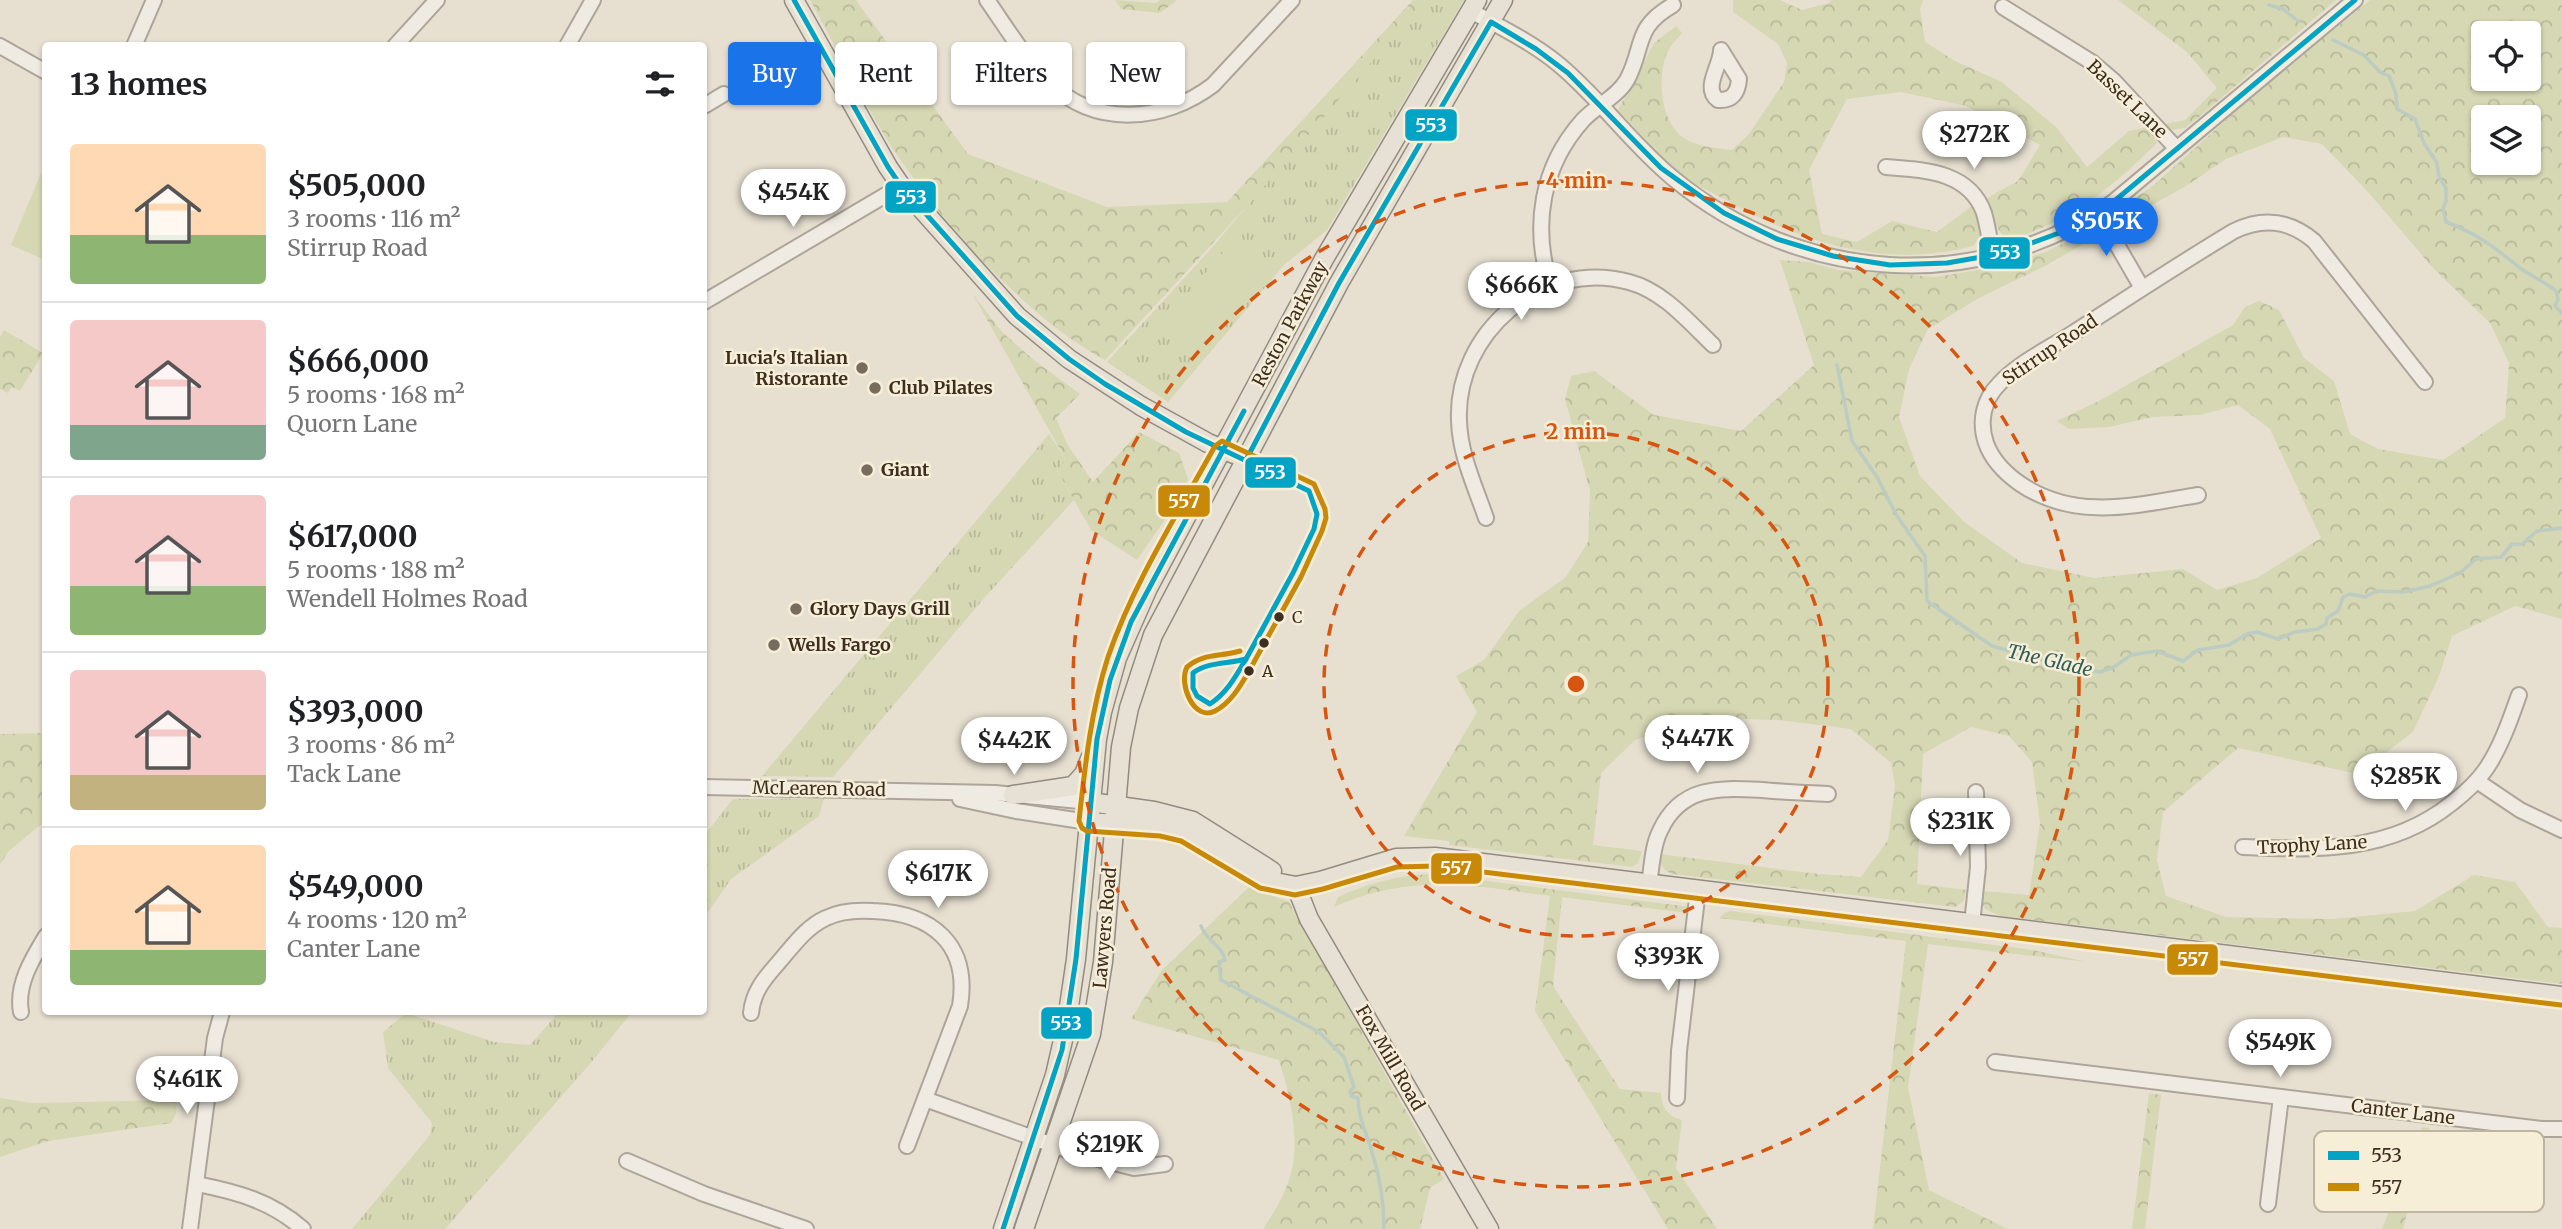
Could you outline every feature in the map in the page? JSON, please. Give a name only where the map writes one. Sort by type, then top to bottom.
[{"type":"main road","points":[[794,0],[901,187],[1017,316],[1069,359],[1141,406],[1246,460]]},
{"type":"main road","name":"Reston Parkway","points":[[1114,824],[1129,708],[1140,668],[1171,599],[1339,284],[1503,0]]},
{"type":"main road","name":"Reston Parkway","points":[[1088,822],[1097,739],[1110,680],[1131,622],[1325,259],[1474,6]]},
{"type":"main road","points":[[1013,795],[1073,786],[1084,774],[1097,739]]},
{"type":"main road","points":[[1090,802],[1170,814],[1193,821],[1296,886]]},
{"type":"main road","points":[[1088,822],[1161,828],[1184,833],[1264,880],[1296,886],[1379,862],[1418,856],[2562,996]]},
{"type":"main road","name":"Lawyers Road","points":[[1003,1229],[1055,1075],[1066,1027],[1076,959],[1088,822]]},
{"type":"main road","name":"Lawyers Road","points":[[1024,1229],[1088,1045],[1098,1002],[1114,824]]},
{"type":"main road","name":"Fox Mill Road","points":[[1296,886],[1310,919],[1489,1229]]},
{"type":"street","points":[[136,42],[153,0]]},
{"type":"street","points":[[399,42],[437,0]]},
{"type":"street","points":[[986,0],[1051,85],[1066,96],[1098,111],[1135,116],[1168,110],[1200,95],[1213,85],[1286,2]]},
{"type":"street","points":[[1474,6],[1491,22],[1557,63],[1649,157],[1721,213],[1778,242],[1839,259],[1867,263],[1934,265],[1993,257],[2056,235],[2098,212],[2355,0]]},
{"type":"street","points":[[569,42],[589,1]]},
{"type":"street","points":[[1550,285],[1541,249],[1540,226],[1549,173],[1571,134],[1600,104],[1620,89],[1627,79],[1647,24],[1672,5]]},
{"type":"street","name":"Basset Lane","points":[[2003,7],[2093,63],[2114,81],[2177,149]]},
{"type":"street","points":[[0,46],[42,70]]},
{"type":"street","points":[[707,104],[724,94]]},
{"type":"street","points":[[1886,167],[1936,172],[1963,185],[1978,201],[1984,215],[1993,257]]},
{"type":"street","points":[[707,300],[901,187]]},
{"type":"street","points":[[2098,212],[2142,288]]},
{"type":"street","name":"Stirrup Road","points":[[2199,495],[2095,509],[2067,505],[2042,496],[2012,478],[2000,467],[1986,443],[1983,417],[1990,395],[2010,373],[2142,288],[2245,225],[2269,221],[2294,227],[2314,241],[2425,383]]},
{"type":"street","points":[[1486,518],[1464,457],[1458,419],[1464,380],[1478,345],[1501,316],[1550,285],[1577,278],[1595,277],[1631,282],[1660,297],[1713,345]]},
{"type":"street","name":"Trophy Lane","points":[[2243,847],[2347,846],[2391,837],[2430,820],[2477,780],[2495,754],[2519,695]]},
{"type":"street","points":[[2477,780],[2520,810],[2562,830]]},
{"type":"street","name":"McLearen Road","points":[[707,787],[1013,795],[1090,802]]},
{"type":"street","points":[[1649,884],[1655,844],[1660,830],[1670,813],[1695,794],[1723,788],[1828,794]]},
{"type":"street","name":"McLearen Road","points":[[935,792],[1016,811],[1088,822]]},
{"type":"street","points":[[1972,924],[1978,867],[1976,792]]},
{"type":"street","points":[[1677,1098],[1679,1051],[1698,890]]},
{"type":"street","points":[[751,1013],[756,991],[763,980],[805,932],[826,918],[847,912],[865,911],[905,914],[925,922],[946,939],[959,965],[962,992],[960,1006],[907,1146]]},
{"type":"street","points":[[21,1012],[22,984],[42,944]]},
{"type":"street","points":[[190,1229],[215,1038],[221,1015]]},
{"type":"street","name":"Canter Lane","points":[[1995,1062],[2530,1128],[2562,1129]]},
{"type":"street","points":[[2267,1203],[2281,1097]]},
{"type":"street","points":[[925,1099],[1053,1147],[1134,1168],[1165,1164]]},
{"type":"street","points":[[627,1161],[704,1194],[806,1229]]},
{"type":"street","points":[[197,1184],[255,1198],[272,1206],[303,1229]]},
{"type":"green space","points":[[810,0],[856,0],[887,42],[835,42],[835,46]]},
{"type":"green space","points":[[1115,0],[1156,3],[1160,0],[1177,0],[1160,13],[1121,9]]},
{"type":"green space","points":[[1413,0],[1425,0],[1247,206],[1105,360],[1045,319],[973,251],[936,209],[885,136],[867,105],[932,105],[968,154],[1107,207],[1227,202]]},
{"type":"green space","points":[[1422,0],[1464,0],[1327,230],[1284,265],[1168,402],[1107,362],[1209,251]]},
{"type":"green space","points":[[1733,0],[1780,0],[1802,10],[1829,3],[1831,0],[1923,0],[1920,9],[1925,42],[1955,61],[2002,82],[2056,127],[2087,167],[2129,131],[2148,127],[2157,143],[2123,175],[2088,202],[2049,225],[2006,240],[1996,226],[1987,198],[2018,181],[2040,145],[1966,106],[1901,92],[1847,99],[1809,170],[1822,234],[1857,242],[1892,221],[1937,232],[1972,206],[1979,222],[1981,236],[1973,246],[1909,255],[1847,248],[1816,240],[1757,216],[1686,178],[1659,154],[1618,110],[1654,43],[1676,26],[1682,33],[1667,53],[1663,66],[1662,89],[1666,112],[1676,131],[1695,143],[1732,150],[1749,134],[1784,82],[1787,63],[1778,44],[1733,12]]},
{"type":"green space","points":[[2118,0],[2336,0],[2199,117],[2185,128],[2172,130],[2164,124],[2185,120],[2217,88],[2187,52]]},
{"type":"green space","points":[[2370,0],[2562,0],[2562,619],[2515,606],[2452,636],[2439,676],[2413,732],[2358,774],[2238,748],[2163,812],[2157,860],[2166,896],[2226,917],[2332,919],[2415,911],[2474,875],[2515,882],[2548,927],[2562,928],[2562,984],[2000,916],[1985,909],[1981,902],[1982,891],[2029,895],[2040,823],[2032,762],[2009,736],[1971,727],[1923,754],[1917,884],[1967,890],[1963,902],[1955,907],[1672,874],[1662,866],[1659,854],[1861,877],[1888,840],[1895,786],[1891,763],[1851,729],[1777,720],[1701,718],[1635,740],[1601,773],[1593,845],[1642,851],[1638,863],[1632,867],[1449,845],[1449,841],[1404,836],[1477,712],[1456,676],[1484,660],[1520,610],[1566,577],[1588,542],[1590,491],[1565,399],[1571,376],[1594,371],[1654,415],[1741,431],[1814,365],[1780,260],[1809,262],[1838,270],[1936,277],[1983,269],[2043,253],[2088,232],[2101,234],[2043,267],[1979,298],[1928,329],[1909,369],[1899,417],[1920,476],[1963,521],[2022,563],[2094,578],[2183,569],[2217,590],[2257,578],[2321,538],[2270,429],[2238,405],[2200,415],[2153,417],[2109,427],[2069,429],[2057,421],[2097,402],[2233,325],[2245,307],[2259,301],[2279,310],[2304,358],[2334,381],[2350,434],[2378,449],[2443,460],[2505,418],[2509,363],[2490,323],[2434,269],[2368,192],[2322,144],[2283,137],[2226,159],[2186,186],[2116,225],[2112,219],[2114,213],[2155,184],[2255,94]]},
{"type":"green space","points":[[41,173],[42,259],[11,245]]},
{"type":"green space","points":[[1231,243],[1269,275],[1198,358],[1160,326]]},
{"type":"green space","points":[[972,293],[1002,332],[1035,361],[1080,394],[1056,418],[1067,444],[1093,482],[1139,432],[1179,453],[1188,479],[1168,515],[1137,560],[1091,530],[1057,470],[1066,460]]},
{"type":"green space","points":[[4,330],[42,352],[20,391],[12,387],[8,393],[0,389],[0,337]]},
{"type":"green space","points":[[1049,434],[1066,460],[1057,471],[1074,500],[985,597],[833,777],[762,776]]},
{"type":"green space","points":[[42,733],[42,824],[9,851],[0,864],[0,734]]},
{"type":"green space","points":[[824,798],[819,816],[731,879],[707,914],[707,832],[733,799]]},
{"type":"green space","points":[[1432,874],[1690,907],[1694,914],[1562,897],[1553,986],[1620,1089],[1661,1093],[1666,1111],[1682,1120],[1676,1168],[1717,1229],[1668,1229],[1535,1011],[1550,896],[1467,886],[1416,886],[1390,889],[1334,907],[1338,897],[1361,888],[1396,878]]},
{"type":"green space","points":[[1249,887],[1289,902],[1444,1179],[1430,1188],[1420,1229],[1263,1229],[1285,1190],[1294,1152],[1292,1111],[1279,1060],[1131,1019],[1162,970]]},
{"type":"green space","points":[[1731,911],[2033,950],[2087,962],[1928,944],[1908,1087],[1929,1190],[2008,1229],[1873,1229],[1906,941],[1719,918]]},
{"type":"green space","points":[[404,1015],[412,1015],[494,1042],[530,1045],[556,1015],[630,1015],[445,1229],[352,1229],[430,1135],[432,1123],[388,1068],[383,1032]]},
{"type":"green space","points":[[2149,1093],[2161,1095],[2145,1229],[2132,1229]]},
{"type":"green space","points":[[0,1098],[33,1103],[177,1100],[176,1114],[171,1123],[48,1141],[0,1157]]},
{"type":"green space","points":[[2389,1212],[2407,1212],[2403,1229],[2382,1229]]},
{"type":"waterway","points":[[2269,5],[2283,9],[2298,21]]},
{"type":"waterway","points":[[2333,40],[2364,55],[2380,72],[2389,76],[2396,94],[2397,109],[2415,119],[2424,143],[2437,163],[2439,177],[2446,188],[2443,209],[2446,222],[2485,242],[2556,291],[2558,300],[2555,306],[2562,313]]},
{"type":"waterway","name":"The Glade","points":[[1837,365],[1852,441],[1877,477],[1897,516],[1925,556],[1927,601],[1992,646],[2050,662],[2100,672],[2114,667],[2131,655],[2157,651],[2183,661],[2198,650],[2229,645],[2247,634],[2257,632],[2278,639],[2295,632],[2318,629],[2326,624],[2327,618],[2338,611],[2343,597],[2350,594],[2365,597],[2376,591],[2404,592],[2430,586],[2460,573],[2476,559],[2501,557],[2512,544],[2522,544],[2537,531],[2562,528]]},
{"type":"waterway","points":[[1201,926],[1225,960],[1219,962],[1221,980],[1319,1032],[1344,1057],[1354,1087],[1350,1091],[1351,1096],[1358,1098],[1361,1119],[1377,1171],[1384,1229]]},
{"type":"transit line","name":"553","points":[[794,0],[901,186],[1017,316],[1069,359],[1105,384],[1186,432],[1309,491],[1317,514],[1314,529],[1246,659]]},
{"type":"transit line","name":"553","points":[[1246,460],[1339,283],[1491,22],[1536,49],[1568,73],[1661,168],[1724,213],[1777,239],[1833,256],[1890,265],[1947,263],[2004,253],[2059,233],[2112,203],[2355,0]]},
{"type":"transit line","name":"553","points":[[1003,1229],[1062,1050],[1076,959],[1097,739],[1110,680],[1131,622],[1244,411]]},
{"type":"transit line","name":"557","points":[[1254,662],[1301,577],[1322,531],[1326,518],[1325,509],[1314,484],[1222,441],[1215,446],[1157,549],[1130,602],[1108,657],[1089,738],[1079,821],[1082,828],[1087,831],[1160,836],[1181,841],[1260,888],[1295,895],[1397,867],[1435,866],[2561,1005]]},
{"type":"transit line","name":"557","points":[[1240,651],[1206,657],[1187,667],[1186,691],[1195,706],[1207,713],[1221,707],[1237,691],[1253,664]]},
{"type":"transit line","name":"553","points":[[1246,659],[1231,684],[1216,700],[1210,704],[1197,696],[1193,688],[1193,673],[1211,665],[1246,659]]},
{"type":"place","name":"Lucia's Italian Ristorante","points":[[862,368]]},
{"type":"place","name":"Club Pilates","points":[[875,388]]},
{"type":"place","name":"Giant","points":[[867,470]]},
{"type":"place","name":"Glory Days Grill","points":[[796,609]]},
{"type":"place","name":"C","points":[[1279,617]]},
{"type":"place","name":"Wells Fargo","points":[[774,645]]},
{"type":"place","name":"A","points":[[1249,671]]}]
